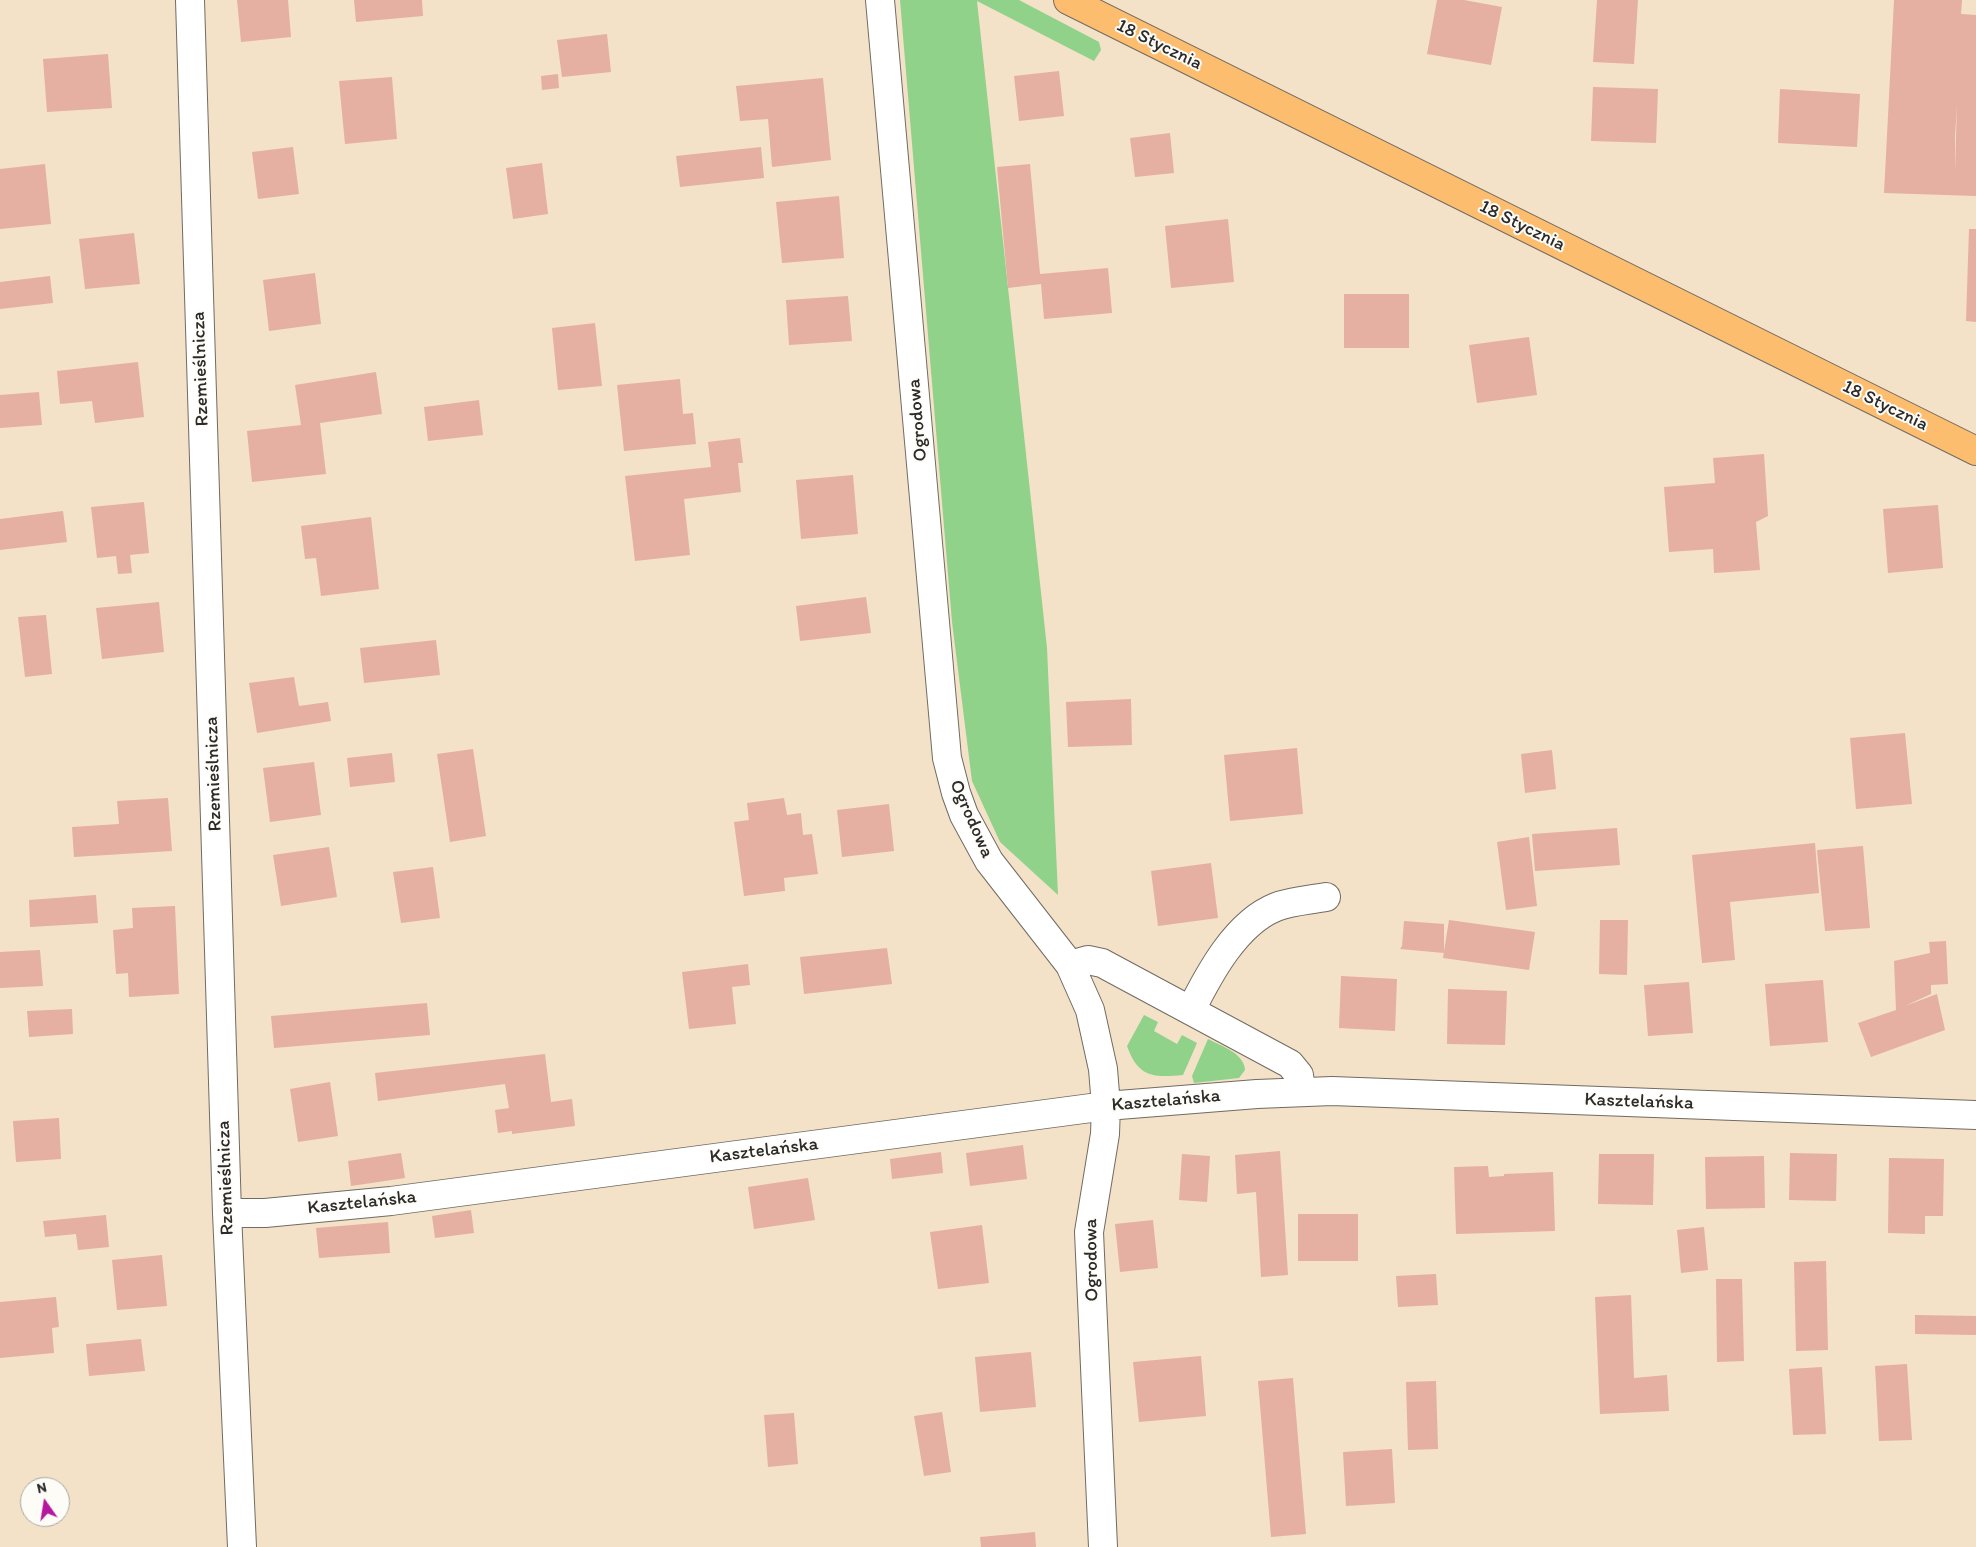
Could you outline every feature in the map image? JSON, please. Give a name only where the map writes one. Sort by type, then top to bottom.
[{"type":"main road","name":"18 Stycznia","points":[[1068,0],[1976,451]]},
{"type":"street","name":"Rzemieślnicza","points":[[190,0],[227,1213],[242,1547]]},
{"type":"street","name":"Ogrodowa","points":[[880,0],[947,758],[964,815],[989,861],[1070,966],[1090,1010],[1102,1062],[1106,1106],[1105,1134],[1089,1232],[1103,1547]]},
{"type":"street","points":[[1191,1010],[1211,970],[1249,924],[1276,907],[1326,896]]},
{"type":"street","points":[[1070,966],[1088,960],[1102,963],[1191,1010],[1290,1064],[1299,1075],[1301,1092]]},
{"type":"street","name":"Kasztelańska","points":[[227,1213],[265,1213],[391,1201],[1106,1106],[1301,1092],[1398,1093],[1976,1115]]},
{"type":"green space","points":[[900,0],[1019,0],[1099,42],[1101,50],[1094,61],[977,1],[1047,648],[1058,895],[1000,842],[972,781],[952,622]]},
{"type":"green space","points":[[1144,1015],[1158,1022],[1154,1031],[1177,1044],[1182,1035],[1197,1043],[1183,1075],[1155,1075],[1142,1070],[1136,1064],[1127,1046]]},
{"type":"green space","points":[[1208,1039],[1231,1051],[1241,1059],[1245,1070],[1239,1078],[1194,1083],[1192,1076]]},
{"type":"building","points":[[237,0],[288,0],[291,37],[241,42]]},
{"type":"building","points":[[354,0],[422,0],[423,16],[356,22]]},
{"type":"building","points":[[1437,0],[1464,0],[1502,7],[1491,65],[1427,54]]},
{"type":"building","points":[[1597,0],[1638,0],[1634,64],[1593,62]]},
{"type":"building","points":[[1894,0],[1962,0],[1961,14],[1976,15],[1976,196],[1884,193]],"holes":[[[1957,104],[1955,172],[1955,137]]]},
{"type":"building","points":[[607,34],[611,72],[562,77],[557,40]]},
{"type":"building","points":[[108,54],[112,108],[47,112],[43,59]]},
{"type":"building","points":[[1059,71],[1064,116],[1019,121],[1014,76]]},
{"type":"building","points":[[558,74],[559,88],[542,90],[541,76]]},
{"type":"building","points":[[392,77],[397,139],[345,144],[339,81]]},
{"type":"building","points":[[823,78],[831,160],[772,167],[768,119],[740,121],[736,86]]},
{"type":"building","points":[[1593,87],[1658,89],[1656,143],[1591,141]]},
{"type":"building","points":[[1780,89],[1860,94],[1857,147],[1778,143]]},
{"type":"building","points":[[1170,133],[1174,173],[1135,177],[1130,138]]},
{"type":"building","points":[[293,147],[299,194],[258,199],[252,152]]},
{"type":"building","points":[[761,147],[764,178],[680,187],[676,156]]},
{"type":"building","points":[[542,163],[548,214],[513,219],[506,168]]},
{"type":"building","points":[[45,164],[51,224],[0,229],[0,169]]},
{"type":"building","points":[[1030,164],[1040,274],[1108,268],[1112,313],[1044,319],[1041,284],[1008,288],[997,167]]},
{"type":"building","points":[[839,196],[844,258],[782,263],[776,202]]},
{"type":"building","points":[[1228,219],[1234,282],[1171,288],[1165,226]]},
{"type":"building","points":[[1969,229],[1976,229],[1976,322],[1966,321]]},
{"type":"building","points":[[134,233],[140,284],[85,289],[79,239]]},
{"type":"building","points":[[315,273],[321,324],[269,331],[263,280]]},
{"type":"building","points":[[50,276],[53,303],[0,309],[0,282]]},
{"type":"building","points":[[1344,294],[1409,294],[1409,348],[1344,348]]},
{"type":"building","points":[[848,296],[852,341],[789,345],[786,300]]},
{"type":"building","points":[[595,323],[602,386],[558,390],[552,328]]},
{"type":"building","points":[[1529,337],[1537,395],[1477,403],[1469,345]]},
{"type":"building","points":[[138,362],[144,417],[95,423],[92,401],[60,404],[57,371]]},
{"type":"building","points":[[376,372],[382,414],[320,423],[326,474],[252,482],[247,431],[301,425],[295,385]]},
{"type":"building","points":[[680,379],[683,414],[693,413],[696,444],[624,451],[617,385]]},
{"type":"building","points":[[39,392],[42,425],[0,428],[0,395]]},
{"type":"building","points":[[479,400],[483,435],[428,441],[424,407]]},
{"type":"building","points":[[740,438],[743,463],[738,463],[741,492],[684,499],[690,555],[635,561],[625,476],[711,467],[708,442]]},
{"type":"building","points":[[1764,454],[1768,516],[1756,522],[1760,570],[1714,573],[1713,549],[1669,552],[1664,487],[1715,483],[1713,458]]},
{"type":"building","points":[[853,475],[858,534],[801,539],[796,480]]},
{"type":"building","points":[[144,502],[149,553],[130,555],[132,573],[118,574],[116,556],[97,558],[91,507]]},
{"type":"building","points":[[1938,505],[1943,568],[1888,573],[1883,509]]},
{"type":"building","points":[[63,511],[67,542],[0,550],[0,519]]},
{"type":"building","points":[[371,517],[379,589],[321,596],[316,558],[305,559],[301,526]]},
{"type":"building","points":[[866,597],[871,633],[800,641],[796,606]]},
{"type":"building","points":[[159,602],[164,652],[102,659],[96,608]]},
{"type":"building","points":[[46,615],[52,674],[25,677],[18,617]]},
{"type":"building","points":[[436,640],[440,675],[364,683],[360,648]]},
{"type":"building","points":[[294,677],[299,706],[328,702],[331,721],[257,733],[249,683]]},
{"type":"building","points":[[1131,699],[1132,745],[1068,747],[1066,702]]},
{"type":"building","points":[[1905,733],[1912,804],[1856,809],[1850,738]]},
{"type":"building","points":[[1297,748],[1303,814],[1230,821],[1224,755]]},
{"type":"building","points":[[473,749],[486,836],[450,842],[437,754]]},
{"type":"building","points":[[1552,750],[1556,789],[1525,793],[1521,754]]},
{"type":"building","points":[[392,753],[395,782],[350,787],[347,758]]},
{"type":"building","points":[[314,762],[321,815],[270,822],[263,768]]},
{"type":"building","points":[[168,798],[172,851],[74,857],[72,827],[119,824],[117,801]]},
{"type":"building","points":[[784,798],[787,815],[801,813],[803,835],[812,834],[818,874],[784,878],[785,891],[744,896],[734,822],[749,820],[747,803]]},
{"type":"building","points":[[889,804],[894,851],[842,857],[837,810]]},
{"type":"building","points":[[1617,828],[1620,865],[1535,871],[1532,834]]},
{"type":"building","points":[[1529,837],[1537,906],[1506,910],[1497,842]]},
{"type":"building","points":[[1815,843],[1819,893],[1730,902],[1735,960],[1702,963],[1692,855]]},
{"type":"building","points":[[1863,846],[1870,928],[1825,931],[1817,850]]},
{"type":"building","points":[[329,847],[337,897],[281,906],[273,855]]},
{"type":"building","points":[[1211,863],[1218,918],[1158,926],[1151,871]]},
{"type":"building","points":[[433,867],[440,918],[401,923],[393,872]]},
{"type":"building","points":[[96,895],[98,923],[30,927],[29,900]]},
{"type":"building","points":[[175,906],[179,994],[129,997],[128,973],[116,974],[113,930],[133,928],[132,908]]},
{"type":"building","points":[[1449,920],[1535,932],[1529,970],[1443,958]]},
{"type":"building","points":[[1600,920],[1628,920],[1627,975],[1599,974]]},
{"type":"building","points":[[1404,921],[1444,924],[1444,953],[1400,949],[1402,946]]},
{"type":"building","points":[[1946,941],[1948,984],[1931,985],[1931,994],[1905,1006],[1937,994],[1945,1030],[1871,1057],[1858,1023],[1896,1010],[1894,961],[1930,953],[1929,942]]},
{"type":"building","points":[[887,948],[892,984],[804,994],[800,957]]},
{"type":"building","points":[[40,950],[43,986],[0,988],[0,952]]},
{"type":"building","points":[[748,964],[750,985],[732,987],[736,1024],[689,1029],[682,972]]},
{"type":"building","points":[[1341,976],[1397,979],[1395,1031],[1339,1028]]},
{"type":"building","points":[[1823,980],[1828,1042],[1770,1046],[1765,984]]},
{"type":"building","points":[[1689,982],[1693,1033],[1648,1036],[1644,985]]},
{"type":"building","points":[[1448,989],[1507,991],[1505,1045],[1447,1044]]},
{"type":"building","points":[[427,1003],[430,1035],[274,1048],[271,1016]]},
{"type":"building","points":[[72,1009],[73,1034],[29,1037],[27,1011]]},
{"type":"building","points":[[545,1054],[551,1102],[572,1099],[575,1126],[512,1134],[512,1131],[498,1133],[495,1110],[509,1108],[505,1084],[378,1101],[375,1073]]},
{"type":"building","points":[[330,1082],[338,1136],[298,1142],[290,1089]]},
{"type":"building","points":[[59,1118],[61,1159],[16,1162],[13,1121]]},
{"type":"building","points":[[1023,1145],[1027,1179],[970,1186],[966,1153]]},
{"type":"building","points":[[1280,1151],[1288,1275],[1261,1277],[1256,1192],[1237,1194],[1235,1155]]},
{"type":"building","points":[[941,1152],[943,1173],[892,1179],[890,1159]]},
{"type":"building","points":[[401,1153],[405,1178],[351,1186],[348,1161]]},
{"type":"building","points":[[1790,1153],[1837,1154],[1836,1201],[1789,1200]]},
{"type":"building","points":[[1182,1154],[1210,1156],[1207,1202],[1179,1200]]},
{"type":"building","points":[[1599,1154],[1654,1154],[1653,1205],[1598,1204]]},
{"type":"building","points":[[1764,1156],[1765,1208],[1706,1209],[1705,1157]]},
{"type":"building","points":[[1889,1158],[1944,1159],[1943,1216],[1925,1216],[1925,1234],[1888,1233]]},
{"type":"building","points":[[1488,1166],[1489,1177],[1504,1176],[1504,1174],[1553,1172],[1555,1231],[1456,1234],[1454,1167]]},
{"type":"building","points":[[808,1178],[815,1220],[754,1229],[748,1187]]},
{"type":"building","points":[[471,1210],[474,1233],[435,1238],[432,1216]]},
{"type":"building","points":[[1298,1214],[1358,1214],[1358,1261],[1298,1261]]},
{"type":"building","points":[[106,1215],[109,1247],[78,1250],[76,1234],[45,1237],[43,1221]]},
{"type":"building","points":[[1153,1220],[1158,1268],[1120,1272],[1115,1224]]},
{"type":"building","points":[[388,1222],[390,1253],[319,1258],[316,1228]]},
{"type":"building","points":[[982,1225],[989,1283],[938,1289],[930,1232]]},
{"type":"building","points":[[1704,1227],[1708,1270],[1681,1273],[1677,1230]]},
{"type":"building","points":[[162,1255],[167,1306],[117,1310],[112,1260]]},
{"type":"building","points":[[1826,1261],[1828,1350],[1796,1351],[1794,1262]]},
{"type":"building","points":[[1436,1274],[1438,1305],[1398,1307],[1396,1276]]},
{"type":"building","points":[[1716,1279],[1742,1279],[1744,1361],[1717,1362]]},
{"type":"building","points":[[1631,1295],[1634,1378],[1667,1375],[1669,1411],[1600,1414],[1595,1297]]},
{"type":"building","points":[[56,1297],[59,1327],[52,1328],[54,1353],[0,1358],[0,1302]]},
{"type":"building","points":[[1915,1315],[1976,1316],[1976,1335],[1915,1334]]},
{"type":"building","points":[[141,1339],[145,1371],[89,1376],[86,1344]]},
{"type":"building","points":[[1031,1352],[1036,1407],[980,1412],[975,1357]]},
{"type":"building","points":[[1201,1356],[1206,1416],[1139,1422],[1133,1362]]},
{"type":"building","points":[[1907,1364],[1912,1440],[1879,1441],[1875,1366]]},
{"type":"building","points":[[1822,1367],[1826,1434],[1793,1435],[1789,1369]]},
{"type":"building","points":[[1293,1378],[1306,1534],[1271,1537],[1258,1381]]},
{"type":"building","points":[[1436,1381],[1438,1449],[1408,1450],[1406,1382]]},
{"type":"building","points":[[942,1412],[951,1472],[924,1476],[914,1416]]},
{"type":"building","points":[[794,1413],[798,1464],[768,1467],[764,1415]]},
{"type":"building","points":[[1392,1449],[1395,1503],[1346,1506],[1343,1452]]},
{"type":"building","points":[[1035,1532],[1036,1547],[981,1547],[980,1537]]}]
